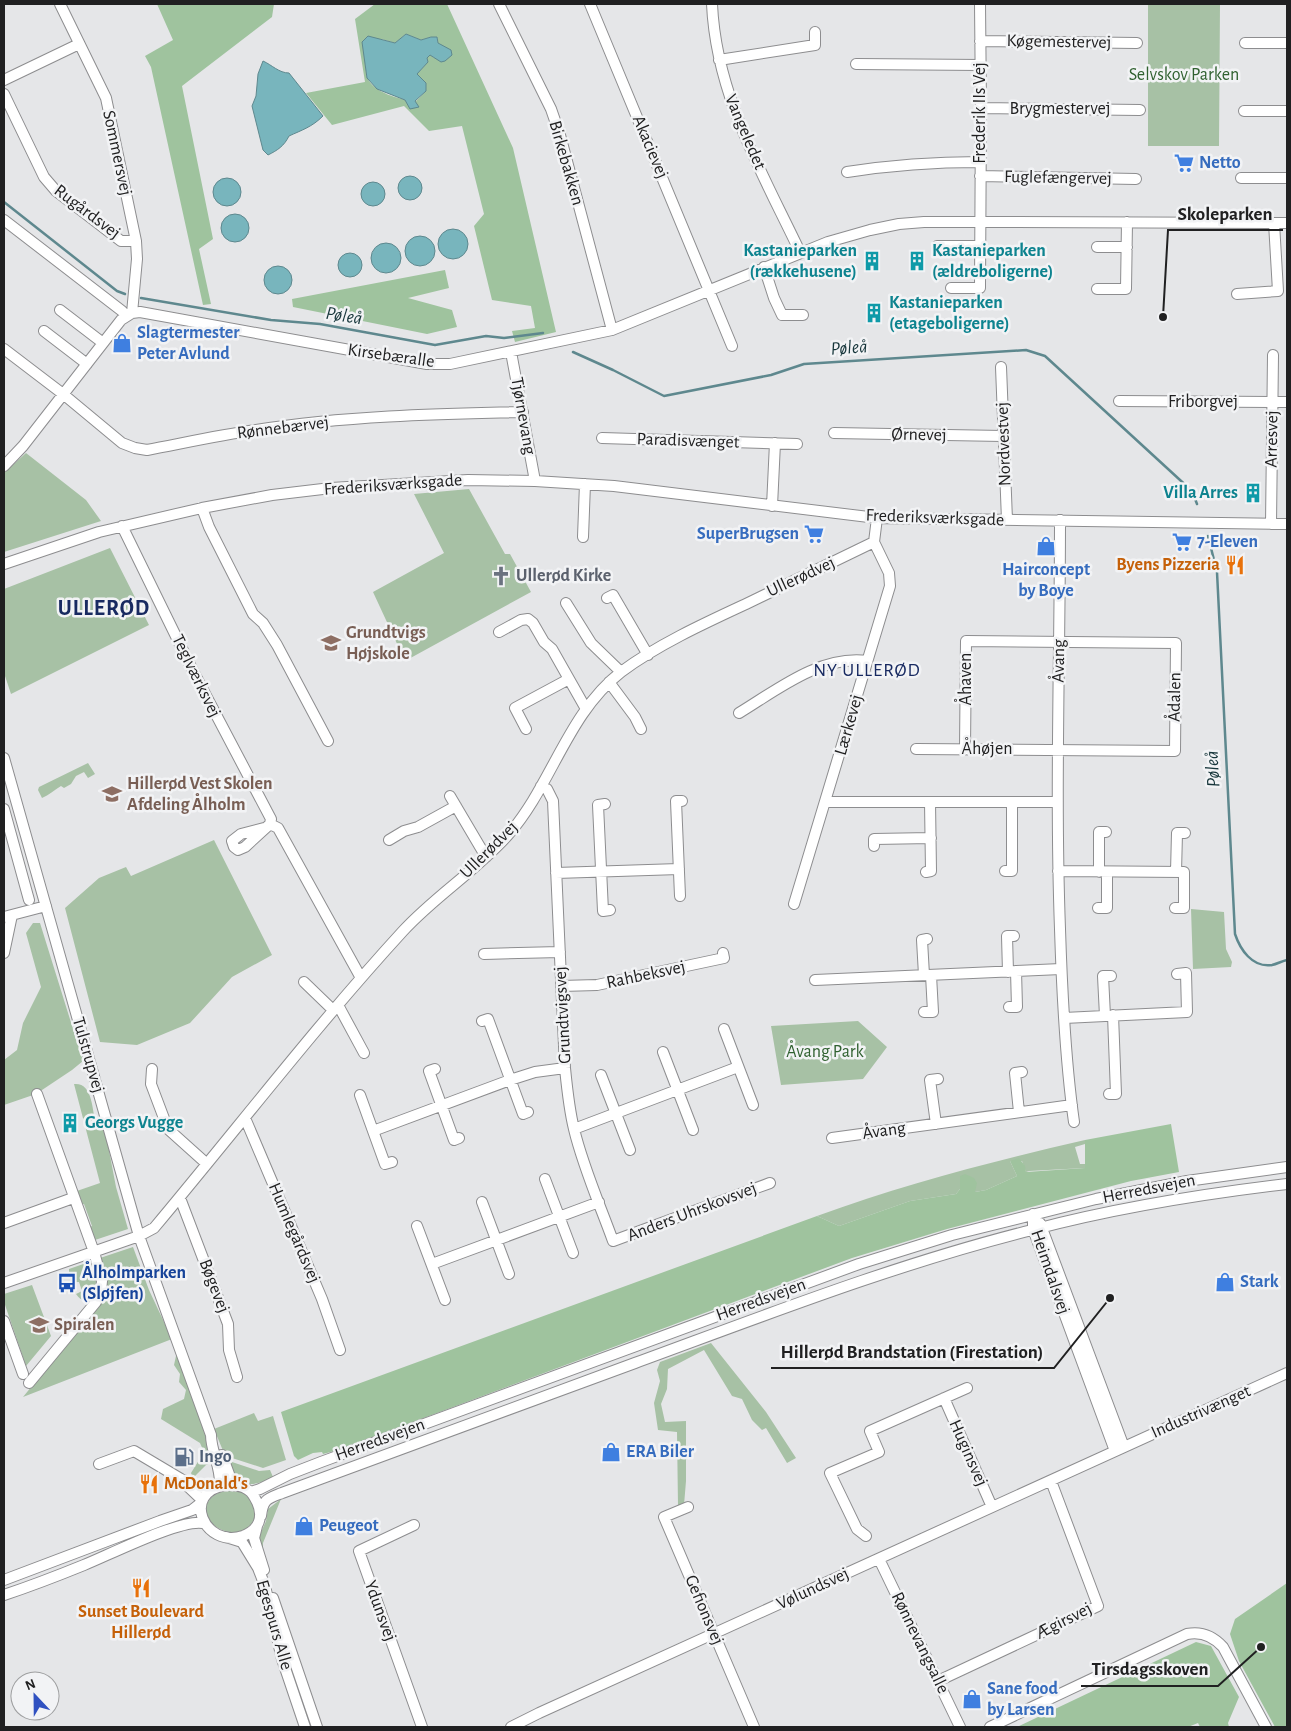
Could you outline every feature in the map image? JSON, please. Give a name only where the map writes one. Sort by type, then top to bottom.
[{"type":"street","name":"Sommersvej","points":[[60,4],[106,98],[136,241],[137,259],[129,314]]},
{"type":"street","name":"Birkebakken","points":[[500,4],[551,109],[560,135],[612,330]]},
{"type":"street","name":"Akacievej","points":[[590,4],[709,290]]},
{"type":"street","name":"Vangeledet","points":[[712,4],[726,88],[740,125],[800,252]]},
{"type":"street","name":"Frederik IIs Vej","points":[[951,288],[980,288],[980,4]]},
{"type":"street","points":[[720,60],[816,46],[815,32]]},
{"type":"street","name":"Køgemestervej","points":[[980,41],[1137,43]]},
{"type":"street","points":[[1245,43],[1287,43]]},
{"type":"street","points":[[4,80],[79,44]]},
{"type":"street","points":[[856,64],[981,65]]},
{"type":"street","name":"Rugårdsvej","points":[[4,94],[44,177],[56,191],[122,241],[136,241]]},
{"type":"street","name":"Brygmestervej","points":[[981,108],[1140,110]]},
{"type":"street","points":[[1244,111],[1287,111]]},
{"type":"street","points":[[847,172],[891,165],[980,162]]},
{"type":"street","name":"Fuglefængervej","points":[[980,176],[1136,179]]},
{"type":"street","points":[[1241,178],[1287,178]]},
{"type":"street","points":[[4,220],[122,311],[129,314],[103,343],[23,446],[4,466]]},
{"type":"street","name":"Kirsebæralle","points":[[129,314],[140,312],[427,364],[450,364],[612,330],[800,252],[834,240],[899,224],[924,222],[1287,223]]},
{"type":"street","points":[[1097,289],[1126,289],[1127,222]]},
{"type":"street","points":[[1237,294],[1278,291],[1274,223]]},
{"type":"street","points":[[936,246],[980,246]]},
{"type":"street","points":[[1097,247],[1127,247]]},
{"type":"street","points":[[764,267],[774,298],[782,315],[803,315]]},
{"type":"street","points":[[709,290],[732,346]]},
{"type":"street","points":[[60,310],[103,343]]},
{"type":"street","points":[[44,331],[87,364]]},
{"type":"street","points":[[4,349],[63,394]]},
{"type":"street","name":"Tjørnevang","points":[[511,352],[535,481]]},
{"type":"street","name":"Arresvej","points":[[1271,524],[1273,355]]},
{"type":"street","name":"Nordvestvej","points":[[1001,367],[1007,520]]},
{"type":"street","name":"Rønnebærvej","points":[[63,394],[122,443],[148,450],[257,430],[324,422],[415,415],[523,412]]},
{"type":"street","name":"Friborgvej","points":[[1119,401],[1287,402]]},
{"type":"street","name":"Ørnevej","points":[[834,434],[1003,436]]},
{"type":"street","name":"Paradisvænget","points":[[602,438],[797,444]]},
{"type":"street","points":[[772,506],[775,443]]},
{"type":"street","name":"Frederiksværksgade","points":[[4,564],[62,543],[122,526],[272,495],[331,488],[468,480],[535,481],[614,486],[877,518],[1287,524]]},
{"type":"street","points":[[583,537],[585,484]]},
{"type":"street","points":[[202,508],[209,527],[252,614],[263,623],[277,645],[328,741]]},
{"type":"street","points":[[874,542],[877,518]]},
{"type":"street","name":"Åvang","points":[[1060,520],[1058,872],[1064,1018],[1074,1122]]},
{"type":"street","name":"Teglværksvej","points":[[122,526],[192,669],[270,819],[267,826],[278,828],[361,978]]},
{"type":"street","name":"Ullerødvej","points":[[4,1283],[138,1236],[154,1228],[361,978],[407,927],[509,834],[523,816],[574,726],[598,693],[609,682],[648,655],[700,625],[874,542]]},
{"type":"street","name":"Lærkevej","points":[[794,904],[890,586],[889,573],[874,542]]},
{"type":"street","points":[[608,598],[613,595],[648,655]]},
{"type":"street","points":[[566,604],[591,643],[621,672]]},
{"type":"street","points":[[499,632],[521,620],[528,619],[533,623],[544,642],[552,649],[586,709]]},
{"type":"street","name":"Åhaven","points":[[965,749],[966,641],[1059,642]]},
{"type":"street","name":"Ådalen","points":[[1058,750],[1175,751],[1176,643],[1059,642]]},
{"type":"street","points":[[739,713],[811,670],[850,661],[867,662]]},
{"type":"street","points":[[526,730],[515,708],[569,679]]},
{"type":"street","points":[[609,682],[635,717],[641,729]]},
{"type":"street","name":"Åhøjen","points":[[916,749],[1058,750]]},
{"type":"street","name":"Tulstrupvej","points":[[4,758],[138,1236],[211,1434],[216,1441],[233,1484]]},
{"type":"street","name":"Grundtvigsvej","points":[[541,786],[547,789],[553,801],[565,1068],[574,1129],[581,1155],[613,1241]]},
{"type":"street","points":[[389,840],[404,831],[418,827],[453,801],[486,857]]},
{"type":"street","points":[[680,896],[676,801],[682,801]]},
{"type":"street","points":[[826,802],[1057,802]]},
{"type":"street","points":[[926,872],[931,871],[930,802]]},
{"type":"street","points":[[1005,870],[1012,871],[1012,803]]},
{"type":"street","points":[[605,804],[598,805],[601,872],[603,911],[610,910]]},
{"type":"street","points":[[4,809],[29,900]]},
{"type":"street","points":[[1098,908],[1107,908],[1099,832],[1106,832]]},
{"type":"street","points":[[1176,872],[1176,833],[1185,833]]},
{"type":"street","points":[[874,846],[874,839],[931,838]]},
{"type":"street","points":[[556,874],[679,868]]},
{"type":"street","points":[[1058,872],[1184,872],[1184,908],[1175,908]]},
{"type":"street","points":[[4,953],[8,916],[46,906]]},
{"type":"street","points":[[1008,1007],[1018,1007],[1007,936],[1014,936]]},
{"type":"street","points":[[924,1012],[933,1012],[922,940],[927,940]]},
{"type":"street","points":[[484,954],[560,952]]},
{"type":"street","name":"Rahbeksvej","points":[[561,986],[597,985],[724,958],[723,953]]},
{"type":"street","points":[[815,980],[1061,969]]},
{"type":"street","points":[[1064,1018],[1187,1012],[1186,973],[1177,974]]},
{"type":"street","points":[[1109,1094],[1116,1094],[1109,1016],[1103,976],[1111,976]]},
{"type":"street","points":[[304,982],[336,1008],[364,1053]]},
{"type":"street","points":[[482,1021],[488,1019],[523,1114],[528,1112]]},
{"type":"street","points":[[724,1029],[753,1105]]},
{"type":"street","points":[[663,1052],[692,1130]]},
{"type":"street","points":[[574,1129],[738,1067]]},
{"type":"street","points":[[373,1131],[510,1080],[535,1072],[565,1068]]},
{"type":"street","points":[[152,1069],[151,1084],[168,1129],[207,1164]]},
{"type":"street","points":[[435,1069],[429,1071],[454,1140],[459,1138]]},
{"type":"street","points":[[1019,1112],[1015,1073],[1022,1072]]},
{"type":"street","points":[[601,1075],[630,1150]]},
{"type":"street","points":[[936,1124],[930,1080],[938,1079]]},
{"type":"street","points":[[4,1321],[26,1379],[96,1302],[102,1281],[94,1252],[37,1094]]},
{"type":"street","points":[[360,1095],[385,1164],[392,1162]]},
{"type":"street","name":"Åvang","points":[[832,1138],[1072,1105]]},
{"type":"street","name":"Humlegårdsvej","points":[[245,1118],[322,1299],[340,1350]]},
{"type":"street","name":"Herredsvejen","points":[[251,1492],[324,1461],[859,1264],[952,1235],[1096,1199],[1187,1181],[1287,1167]]},
{"type":"street","points":[[546,1179],[573,1253]]},
{"type":"street","name":"Anders Uhrskovsvej","points":[[613,1241],[770,1182]]},
{"type":"street","name":"Herredsvejen","points":[[261,1516],[262,1506],[268,1499],[831,1290],[1037,1228],[1131,1208],[1242,1189],[1287,1184]]},
{"type":"street","points":[[4,1223],[73,1198]]},
{"type":"street","name":"Bøgevej","points":[[180,1198],[228,1324],[229,1350],[237,1377]]},
{"type":"street","points":[[482,1202],[509,1274]]},
{"type":"street","points":[[432,1264],[599,1202]]},
{"type":"street","name":"Heimdalsvej","points":[[1033,1214],[1120,1449]]},
{"type":"street","points":[[418,1226],[445,1300]]},
{"type":"street","name":"Industrivænget","points":[[1120,1449],[1287,1372]]},
{"type":"street","name":"Huginsvej","points":[[866,1536],[857,1529],[830,1473],[879,1452],[870,1431],[967,1388]]},
{"type":"street","name":"Huginsvej","points":[[944,1398],[992,1507]]},
{"type":"street","name":"Tulstrupvej","points":[[211,1434],[211,1441],[220,1474],[215,1488]]},
{"type":"street","name":"Vølundsvej","points":[[514,1727],[539,1713],[1120,1449]]},
{"type":"street","points":[[99,1464],[134,1450],[181,1479],[215,1488],[233,1484],[240,1486],[251,1492],[259,1506],[261,1516],[258,1526],[243,1536],[226,1537],[210,1530],[203,1523],[200,1510],[202,1502]]},
{"type":"street","points":[[181,1479],[202,1502]]},
{"type":"street","name":"Ægirsvej","points":[[938,1681],[1098,1606],[1050,1481]]},
{"type":"street","points":[[4,1580],[192,1510],[215,1488]]},
{"type":"street","name":"Gefionsvej","points":[[688,1507],[664,1517],[754,1727]]},
{"type":"street","points":[[4,1595],[83,1566],[164,1532],[195,1522],[203,1523]]},
{"type":"street","name":"Ydunsvej","points":[[414,1525],[359,1551],[422,1727]]},
{"type":"street","name":"Egespurs Alle","points":[[258,1526],[254,1538],[317,1727]]},
{"type":"street","name":"Egespurs Alle","points":[[226,1537],[242,1542],[258,1568],[265,1586],[282,1659],[306,1727]]},
{"type":"street","name":"Rønnevangsalle","points":[[879,1559],[960,1727]]},
{"type":"street","points":[[990,1727],[1163,1645],[1196,1632],[1215,1639],[1223,1647],[1266,1727]]},
{"type":"green space","points":[[157,4],[274,4],[272,17],[182,86],[213,239],[199,249],[211,304],[203,305],[151,67],[145,56],[173,40]]},
{"type":"green space","points":[[375,4],[447,4],[513,148],[556,332],[515,342],[512,331],[535,328],[531,306],[492,300],[474,226],[484,214],[462,126],[429,131],[404,106],[332,125],[306,93],[365,82],[355,19]],"holes":[[[406,34],[421,40],[437,37],[438,43],[434,58],[430,54],[426,58],[428,62],[417,74],[422,79],[426,91],[415,102],[388,94],[370,83],[367,77],[365,61],[381,39],[395,43]]]},
{"type":"green space","name":"Selvskov Parken","points":[[1148,4],[1220,4],[1219,146],[1148,146]]},
{"type":"green space","points":[[445,270],[449,288],[408,298],[452,310],[457,327],[427,334],[293,307],[292,299]]},
{"type":"green space","points":[[26,453],[86,500],[101,521],[4,552],[4,473]]},
{"type":"green space","points":[[469,489],[505,554],[510,554],[531,592],[405,661],[373,592],[444,553],[414,494]]},
{"type":"green space","points":[[110,548],[149,625],[11,694],[4,673],[4,589]]},
{"type":"green space","points":[[88,763],[95,774],[88,778],[84,772],[76,776],[71,784],[64,788],[61,786],[42,798],[38,790],[39,787]]},
{"type":"green space","points":[[214,840],[272,955],[232,977],[190,1023],[137,1045],[100,1042],[65,908],[99,878],[126,867],[131,876]]},
{"type":"green space","points":[[1191,909],[1224,912],[1226,949],[1232,962],[1231,967],[1193,969]]},
{"type":"green space","points":[[33,923],[40,923],[83,1061],[36,1094],[4,1105],[4,1060],[17,1050],[23,1023],[41,987],[26,933]]},
{"type":"green space","name":"Åvang Park","points":[[858,1021],[887,1047],[863,1079],[781,1085],[771,1026]]},
{"type":"green space","points":[[74,1084],[80,1084],[88,1091],[95,1119],[99,1119],[107,1140],[116,1187],[128,1229],[92,1241],[87,1228],[92,1226],[84,1204],[79,1205],[74,1192],[100,1183]]},
{"type":"green space","points":[[1171,1124],[1179,1172],[1131,1181],[947,1229],[852,1258],[338,1450],[323,1454],[322,1452],[313,1453],[298,1460],[294,1456],[281,1412],[817,1216],[839,1226],[910,1201],[956,1194],[960,1189],[960,1176],[965,1174],[974,1178],[977,1183],[975,1192],[986,1190],[1017,1176],[1010,1161],[1019,1158],[1025,1166],[1026,1172],[1085,1168],[1085,1140]]},
{"type":"green space","points":[[1085,1140],[1085,1144],[1075,1147],[1080,1164],[1085,1164],[1085,1168],[1026,1172],[1022,1161],[1010,1161],[1017,1176],[986,1190],[975,1192],[960,1176],[960,1189],[956,1194],[910,1201],[839,1226],[817,1216],[850,1204],[950,1174]]},
{"type":"green space","points":[[133,1247],[149,1290],[172,1339],[23,1397],[102,1300],[100,1258]]},
{"type":"green space","points":[[92,1261],[96,1276],[96,1286],[90,1298],[83,1300],[76,1294],[82,1291],[79,1282],[76,1282],[69,1273],[69,1269]]},
{"type":"green space","points":[[32,1285],[51,1336],[26,1366],[4,1302],[4,1294]]},
{"type":"green space","points":[[711,1343],[766,1412],[796,1458],[787,1463],[766,1428],[762,1430],[752,1420],[742,1399],[732,1396],[704,1350],[668,1369],[667,1389],[661,1404],[665,1422],[686,1421],[684,1505],[678,1506],[677,1432],[658,1430],[654,1403],[660,1381],[657,1370],[660,1362]]},
{"type":"green space","points":[[176,1356],[178,1356],[215,1462],[206,1465],[193,1478],[191,1473],[204,1452],[200,1443],[161,1419],[163,1409],[184,1399],[186,1390],[179,1382],[180,1374],[174,1365]]},
{"type":"green space","points":[[254,1413],[258,1421],[273,1416],[286,1460],[263,1468],[232,1458],[226,1458],[214,1429]]},
{"type":"green space","points":[[229,1461],[259,1471],[270,1470],[273,1477],[259,1483],[244,1483],[239,1481],[234,1475]]},
{"type":"green space","points":[[225,1490],[242,1492],[252,1502],[257,1513],[249,1526],[238,1532],[226,1531],[216,1526],[208,1518],[206,1508],[211,1498]]},
{"type":"green space","points":[[281,1499],[263,1543],[263,1552],[269,1574],[258,1539],[266,1521],[268,1509]]},
{"type":"green space","points":[[1287,1583],[1287,1727],[1275,1727],[1239,1661],[1230,1634],[1235,1619]]},
{"type":"green space","points":[[1196,1642],[1211,1646],[1239,1697],[1228,1723],[1229,1727],[1200,1727],[1198,1723],[1188,1727],[1017,1727]]},
{"type":"water","points":[[406,34],[421,40],[437,37],[438,43],[451,50],[452,55],[441,62],[430,55],[427,58],[428,62],[417,74],[426,83],[426,91],[415,101],[419,107],[410,109],[405,100],[377,89],[367,78],[362,42],[368,36],[395,43]]},
{"type":"water","points":[[263,61],[285,73],[289,73],[323,116],[311,126],[289,136],[280,147],[268,155],[263,150],[252,106],[256,96],[258,74]]},
{"type":"water","points":[[405,176],[415,176],[422,183],[422,193],[415,200],[405,200],[398,193],[398,183]]},
{"type":"water","points":[[227,178],[237,182],[241,192],[237,202],[227,206],[217,202],[213,192],[217,182]]},
{"type":"water","points":[[368,182],[378,182],[385,189],[385,199],[378,206],[368,206],[361,199],[361,189]]},
{"type":"water","points":[[235,214],[245,218],[249,228],[245,238],[235,242],[225,238],[221,228],[225,218]]},
{"type":"water","points":[[453,229],[464,233],[468,244],[464,255],[453,259],[442,255],[438,244],[442,233]]},
{"type":"water","points":[[420,236],[431,240],[435,251],[431,262],[420,266],[409,262],[405,251],[409,240]]},
{"type":"water","points":[[386,243],[397,247],[401,258],[397,269],[386,273],[375,269],[371,258],[375,247]]},
{"type":"water","points":[[345,253],[355,253],[362,260],[362,270],[355,277],[345,277],[338,270],[338,260]]},
{"type":"water","points":[[278,266],[288,270],[292,280],[288,290],[278,294],[268,290],[264,280],[268,270]]},
{"type":"waterway","name":"Pøleå","points":[[4,202],[117,291],[125,294]]},
{"type":"waterway","name":"Pøleå","points":[[141,298],[271,320],[320,324],[435,345],[486,336],[504,338],[543,333]]},
{"type":"waterway","name":"Pøleå","points":[[573,352],[664,396],[771,375],[804,364],[1026,350],[1045,356],[1192,491],[1197,504]]},
{"type":"waterway","name":"Pøleå","points":[[1208,536],[1217,572],[1235,934],[1240,946],[1258,964],[1272,965],[1287,960]]},
{"type":"place","name":"Netto","points":[[1184,163]]},
{"type":"place","name":"Kastanieparken (rækkehusene)","points":[[872,261]]},
{"type":"place","name":"Kastanieparken (ældreboligerne)","points":[[917,261]]},
{"type":"place","name":"Kastanieparken (etageboligerne)","points":[[874,313]]},
{"type":"place","name":"Skoleparken","points":[[1163,317]]},
{"type":"place","name":"Slagtermester Peter Avlund","points":[[122,343]]},
{"type":"place","name":"Villa Arres","points":[[1253,493]]},
{"type":"place","name":"SuperBrugsen","points":[[814,534]]},
{"type":"place","name":"7-Eleven","points":[[1182,542]]},
{"type":"place","name":"Hairconcept by Boye","points":[[1046,546]]},
{"type":"place","name":"Byens Pizzeria","points":[[1235,565]]},
{"type":"place","name":"Ullerød Kirke","points":[[501,576]]},
{"type":"place","name":"Grundtvigs Højskole","points":[[331,643]]},
{"type":"place","name":"Hillerød Vest Skolen Afdeling Ålholm","points":[[112,794]]},
{"type":"place","name":"Georgs Vugge","points":[[70,1123]]},
{"type":"place","name":"Stark","points":[[1225,1282]]},
{"type":"place","name":"Ålholmparken (Sløjfen)","points":[[67,1283]]},
{"type":"place","name":"Hillerød Brandstation (Firestation)","points":[[1110,1298]]},
{"type":"place","name":"Spiralen","points":[[39,1325]]},
{"type":"place","name":"ERA Biler","points":[[611,1452]]},
{"type":"place","name":"Ingo","points":[[184,1457]]},
{"type":"place","name":"McDonald's","points":[[149,1484]]},
{"type":"place","name":"Peugeot","points":[[304,1526]]},
{"type":"place","name":"Sunset Boulevard Hillerød","points":[[141,1588]]},
{"type":"place","name":"Tirsdagsskoven","points":[[1261,1647]]},
{"type":"place","name":"Sane food by Larsen","points":[[972,1699]]},
{"type":"district","name":"ULLERØD","points":[[104,608]]},
{"type":"district","name":"NY ULLERØD","points":[[867,670]]}]
